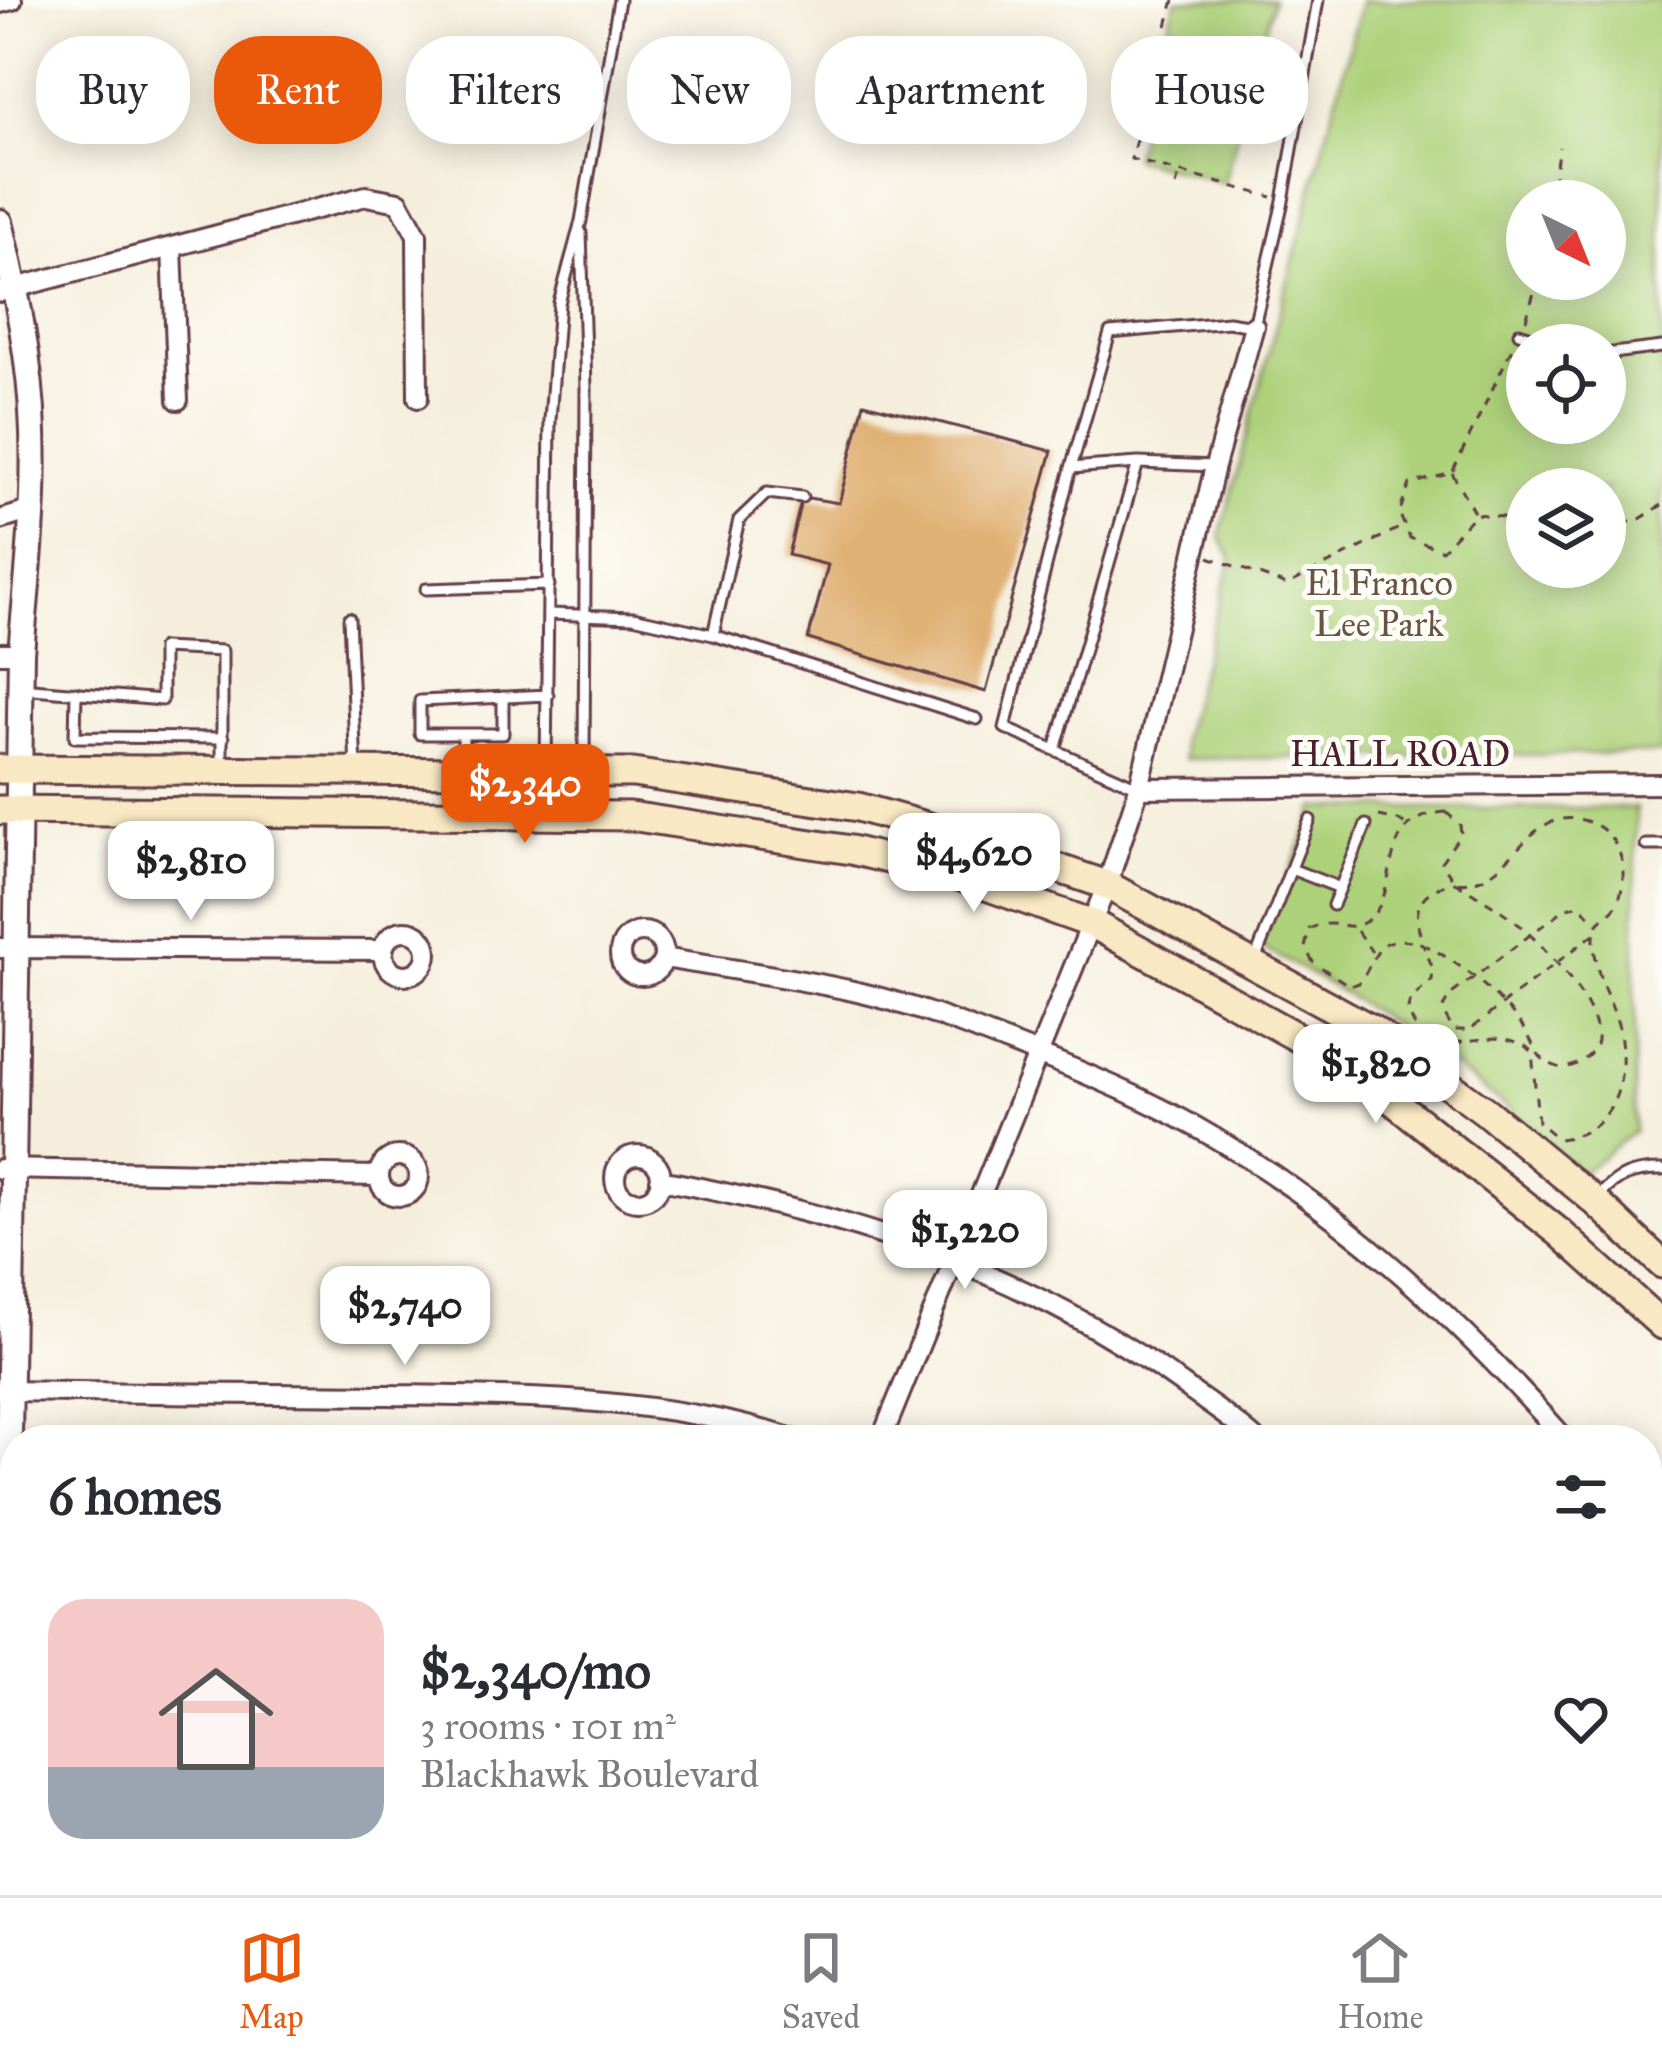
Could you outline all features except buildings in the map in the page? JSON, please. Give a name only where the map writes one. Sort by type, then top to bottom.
[{"type":"main road","points":[[10,768],[670,776],[858,807],[971,839],[1107,885],[1373,1030],[1485,1111],[1662,1264]]},
{"type":"main road","points":[[566,815],[584,772]]},
{"type":"main road","points":[[546,774],[566,815]]},
{"type":"main road","points":[[9,810],[664,819],[851,850],[961,877],[1093,924],[1349,1066],[1560,1233],[1662,1325]]},
{"type":"main road","points":[[961,877],[971,839]]},
{"type":"main road","points":[[1349,1066],[1373,1030]]},
{"type":"main road","points":[[1560,1233],[1594,1201]]},
{"type":"street","points":[[0,3],[12,0]]},
{"type":"street","points":[[8,290],[367,196],[398,202],[417,235],[418,398]]},
{"type":"street","points":[[0,222],[33,429],[32,510],[10,653],[20,688],[9,810],[6,1425]]},
{"type":"street","points":[[172,247],[178,400]]},
{"type":"street","points":[[887,1425],[1107,885],[1139,788],[1215,466],[1254,326]]},
{"type":"street","points":[[0,520],[32,510]]},
{"type":"street","name":"HALL ROAD","points":[[1139,788],[1662,784]]},
{"type":"street","points":[[9,948],[382,950]]},
{"type":"street","points":[[664,958],[855,991],[955,1021],[1126,1092],[1216,1138],[1319,1210],[1408,1281],[1485,1349],[1553,1425]]},
{"type":"street","points":[[6,1169],[379,1176]]},
{"type":"street","points":[[660,1180],[804,1211],[954,1257],[1070,1311],[1236,1425]]},
{"type":"street","points":[[6,1391],[548,1397],[641,1405],[741,1425]]},
{"type":"lane","points":[[546,774],[550,421],[559,303],[581,221],[619,0]]},
{"type":"lane","points":[[1139,788],[1005,728],[1110,333],[1228,322],[1254,326],[1283,201],[1318,0]]},
{"type":"lane","points":[[581,221],[586,387],[584,772]]},
{"type":"lane","points":[[1626,351],[1662,347]]},
{"type":"lane","points":[[1071,468],[1138,463],[1215,466]]},
{"type":"lane","points":[[1055,750],[1138,463]]},
{"type":"lane","points":[[713,635],[739,520],[767,493],[802,497]]},
{"type":"lane","points":[[425,589],[549,585]]},
{"type":"lane","points":[[549,614],[633,617],[713,635],[977,719]]},
{"type":"lane","points":[[349,618],[356,773]]},
{"type":"lane","points":[[20,688],[162,700],[162,648],[222,651],[222,771]]},
{"type":"lane","points":[[76,692],[75,736],[223,738]]},
{"type":"lane","points":[[503,698],[503,734],[420,734],[420,701],[548,695]]},
{"type":"lane","points":[[463,734],[463,773]]},
{"type":"lane","points":[[112,738],[112,769]]},
{"type":"lane","points":[[1254,962],[1310,820]]},
{"type":"lane","points":[[1333,905],[1366,825]]},
{"type":"lane","points":[[1646,845],[1662,845]]},
{"type":"lane","points":[[1291,868],[1340,888]]},
{"type":"lane","points":[[1594,1201],[1616,1179],[1634,1170],[1662,1170]]},
{"type":"path","points":[[1174,0],[1131,159],[1272,197]]},
{"type":"path","points":[[1554,180],[1559,147]]},
{"type":"path","points":[[1176,186],[1180,172]]},
{"type":"path","points":[[1475,514],[1442,550],[1410,538],[1399,513],[1410,484],[1453,472],[1506,362]]},
{"type":"path","points":[[1453,472],[1475,514]]},
{"type":"path","points":[[1626,523],[1662,505]]},
{"type":"path","points":[[1475,514],[1506,518]]},
{"type":"path","points":[[1194,551],[1287,585],[1404,526]]},
{"type":"path","points":[[1356,927],[1376,911],[1384,897],[1390,853],[1410,828],[1433,813],[1446,812],[1456,818],[1461,834],[1441,862],[1455,882],[1531,934],[1593,1014],[1598,1044],[1571,1067],[1550,1065],[1532,1051],[1518,1040],[1505,1036],[1460,1043],[1429,1040],[1416,1027],[1408,1009],[1432,980],[1433,969],[1423,944],[1417,923],[1420,903],[1436,886],[1455,882],[1482,881],[1542,825],[1555,819],[1588,821],[1611,836],[1623,864],[1615,908],[1597,923],[1594,934],[1602,985],[1620,1032],[1621,1082],[1613,1108],[1583,1133],[1558,1139],[1538,1122],[1536,1072],[1532,1051],[1524,1029],[1475,977],[1423,944],[1396,941],[1373,953],[1359,983],[1350,986],[1312,962],[1304,948],[1309,929],[1324,921],[1356,927],[1373,953]]},
{"type":"path","points":[[1366,825],[1370,817],[1387,816],[1410,828]]},
{"type":"path","points":[[1594,934],[1469,1030],[1453,1030],[1446,1024],[1444,1002],[1574,905],[1584,908],[1597,923]]},
{"type":"green space","points":[[1176,0],[1273,0],[1263,36],[1166,36]]},
{"type":"green space","name":"El Franco Lee Park","points":[[1362,0],[1662,0],[1662,753],[1184,759],[1182,737],[1232,558],[1220,537]]},
{"type":"green space","points":[[1137,144],[1234,144],[1224,183],[1133,158]]},
{"type":"green space","points":[[1316,808],[1636,808],[1634,1131],[1582,1173],[1429,1049],[1260,947]]}]
